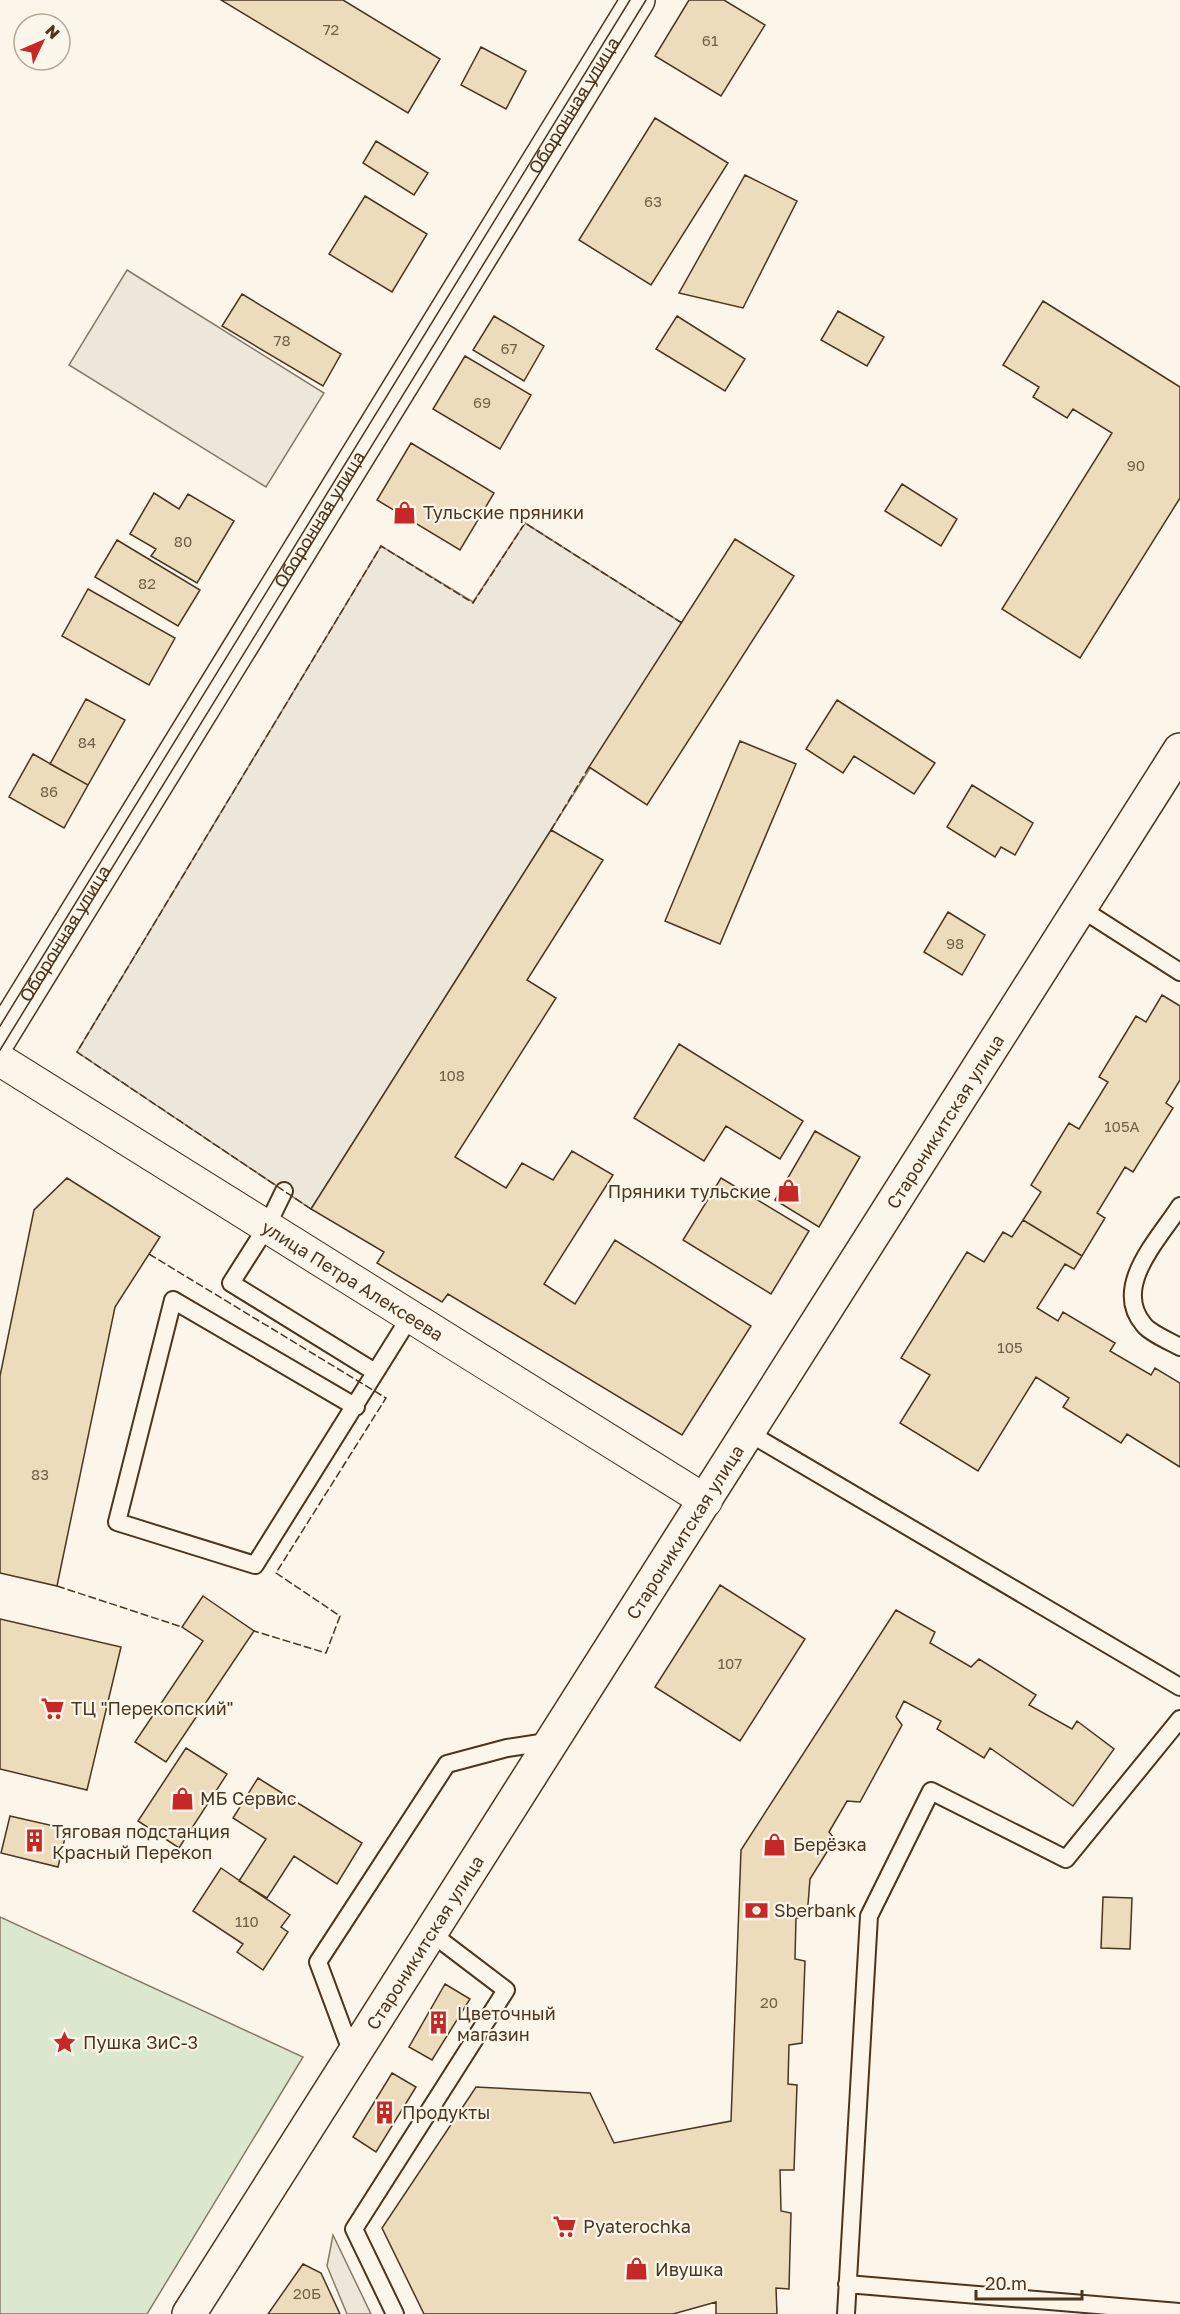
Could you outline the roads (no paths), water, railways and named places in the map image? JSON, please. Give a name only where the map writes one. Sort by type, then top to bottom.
[{"type":"main road","name":"Оборонная улица","points":[[0,1038],[638,0]]},
{"type":"main road","name":"Староникитская улица","points":[[189,2314],[1180,750]]},
{"type":"street","name":"улица Петра Алексеева","points":[[0,1060],[706,1501]]},
{"type":"lane","points":[[1080,908],[1180,972]]},
{"type":"lane","points":[[284,1191],[266,1228],[231,1283],[375,1372]]},
{"type":"lane","points":[[1180,1206],[1135,1275],[1131,1298],[1144,1326],[1180,1347]]},
{"type":"lane","points":[[356,1407],[173,1300],[117,1522],[255,1564],[356,1407],[410,1317]]},
{"type":"lane","points":[[748,1433],[1180,1687]]},
{"type":"lane","points":[[846,2314],[869,1916],[931,1791],[1066,1859],[1180,1719]]},
{"type":"lane","points":[[353,2056],[318,1962],[447,1764],[507,1748],[554,1740]]},
{"type":"lane","points":[[395,2314],[354,2229],[506,1990],[431,1933]]},
{"type":"lane","points":[[847,2284],[1180,2312]]},
{"type":"tram line","points":[[0,1026],[630,0]]},
{"type":"tram line","points":[[0,1050],[646,0]]},
{"type":"place","name":"Тульские пряники","points":[[405,512]]},
{"type":"place","name":"Пряники тульские","points":[[789,1191]]},
{"type":"place","name":"ТЦ \"Перекопский\"","points":[[53,1708]]},
{"type":"place","name":"МБ Сервис","points":[[182,1798]]},
{"type":"place","name":"Тяговая подстанция Красный Перекоп","points":[[34,1841]]},
{"type":"place","name":"Берёзка","points":[[775,1844]]},
{"type":"place","name":"Sberbank","points":[[756,1910]]},
{"type":"place","name":"Цветочный магазин","points":[[439,2023]]},
{"type":"place","name":"Пушка ЗиС-3","points":[[65,2042]]},
{"type":"place","name":"Продукты","points":[[384,2112]]},
{"type":"place","name":"Pyaterochka","points":[[565,2226]]},
{"type":"place","name":"Ивушка","points":[[637,2269]]}]
